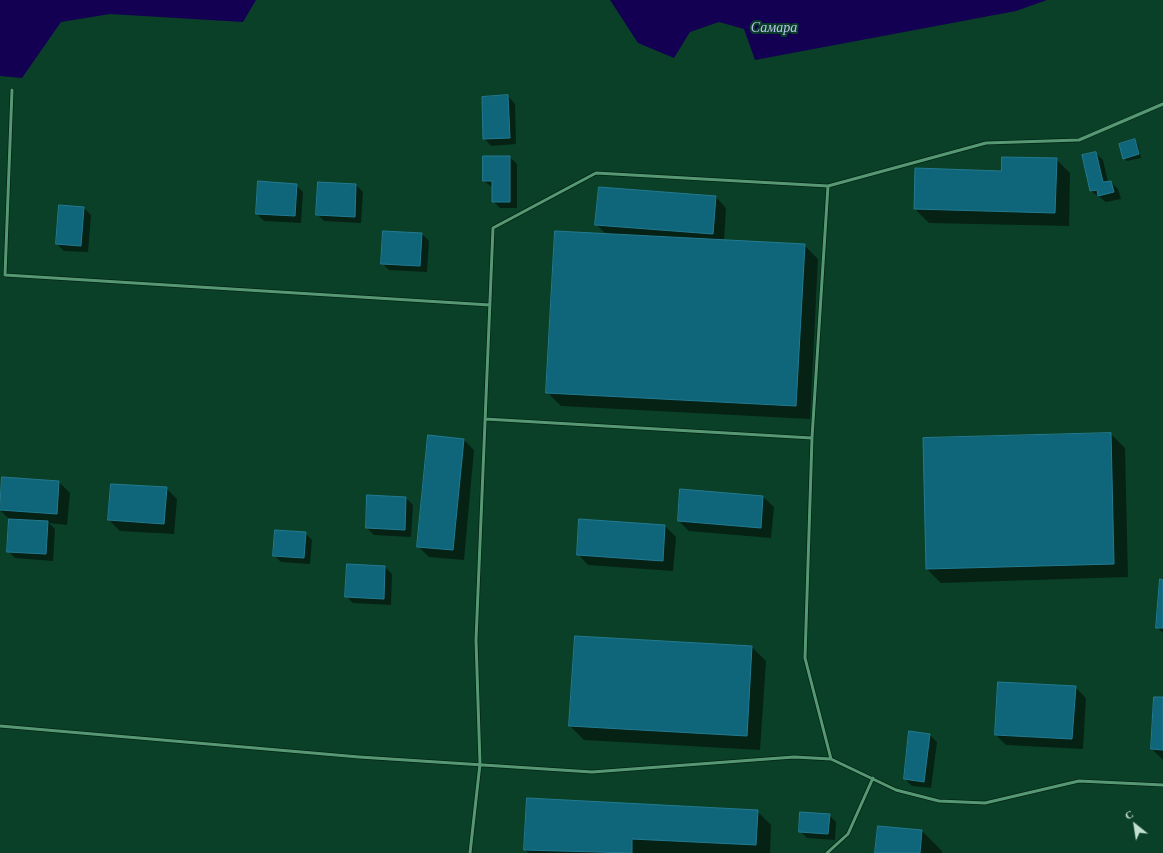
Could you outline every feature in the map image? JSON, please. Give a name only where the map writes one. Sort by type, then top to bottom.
[{"type":"lane","points":[[12,90],[4,275],[490,305]]},
{"type":"lane","points":[[470,853],[480,764],[476,640],[493,228],[596,173],[828,186],[986,143],[1079,140],[1163,104]]},
{"type":"lane","points":[[828,186],[812,438],[805,658],[831,759]]},
{"type":"lane","points":[[485,419],[812,438]]},
{"type":"lane","points":[[0,726],[351,756],[592,772],[794,757],[831,759],[896,790],[939,801],[985,803],[1079,781],[1163,785]]},
{"type":"lane","points":[[827,853],[848,834],[873,778]]},
{"type":"water","points":[[0,0],[256,0],[243,22],[110,14],[61,22],[22,78],[0,76]]},
{"type":"water","name":"Самара","points":[[610,0],[1047,0],[1016,11],[755,60],[744,29],[719,22],[690,32],[674,58],[638,43]]},
{"type":"building","points":[[508,95],[510,138],[483,139],[482,97]]},
{"type":"building","points":[[1135,139],[1139,154],[1123,159],[1119,144]]},
{"type":"building","points":[[1096,152],[1103,182],[1111,181],[1114,192],[1098,196],[1097,190],[1090,191],[1082,155]]},
{"type":"building","points":[[483,156],[510,156],[510,202],[492,202],[492,181],[483,181]]},
{"type":"building","points":[[1002,157],[1057,158],[1055,213],[914,209],[915,168],[1001,171]]},
{"type":"building","points":[[258,181],[297,184],[295,216],[256,214]]},
{"type":"building","points":[[318,182],[356,184],[355,217],[316,215]]},
{"type":"building","points":[[599,187],[716,196],[713,234],[595,225]]},
{"type":"building","points":[[59,205],[84,207],[81,246],[56,244]]},
{"type":"building","points":[[383,231],[422,233],[420,266],[381,264]]},
{"type":"building","points":[[555,231],[805,244],[796,406],[546,393]]},
{"type":"building","points":[[1111,433],[1114,564],[926,569],[923,438]]},
{"type":"building","points":[[428,435],[464,439],[453,550],[417,547]]},
{"type":"building","points":[[2,477],[59,481],[57,514],[0,510]]},
{"type":"building","points":[[111,484],[167,487],[164,524],[108,520]]},
{"type":"building","points":[[680,489],[763,496],[761,528],[678,521]]},
{"type":"building","points":[[367,495],[406,497],[405,530],[366,528]]},
{"type":"building","points":[[9,519],[48,521],[46,554],[7,552]]},
{"type":"building","points":[[579,519],[665,525],[663,561],[577,555]]},
{"type":"building","points":[[275,530],[306,532],[304,558],[273,556]]},
{"type":"building","points":[[347,564],[385,566],[384,599],[345,597]]},
{"type":"building","points":[[1160,579],[1163,580],[1163,628],[1156,628]]},
{"type":"building","points":[[575,636],[752,646],[747,736],[569,726]]},
{"type":"building","points":[[998,682],[1076,686],[1072,739],[995,735]]},
{"type":"building","points":[[1154,697],[1163,697],[1163,750],[1151,749]]},
{"type":"building","points":[[909,731],[930,734],[924,782],[904,779]]},
{"type":"building","points":[[527,798],[758,810],[756,845],[632,839],[632,853],[524,850]]},
{"type":"building","points":[[800,812],[830,814],[828,834],[799,832]]},
{"type":"building","points":[[878,826],[922,830],[920,853],[875,853]]}]
